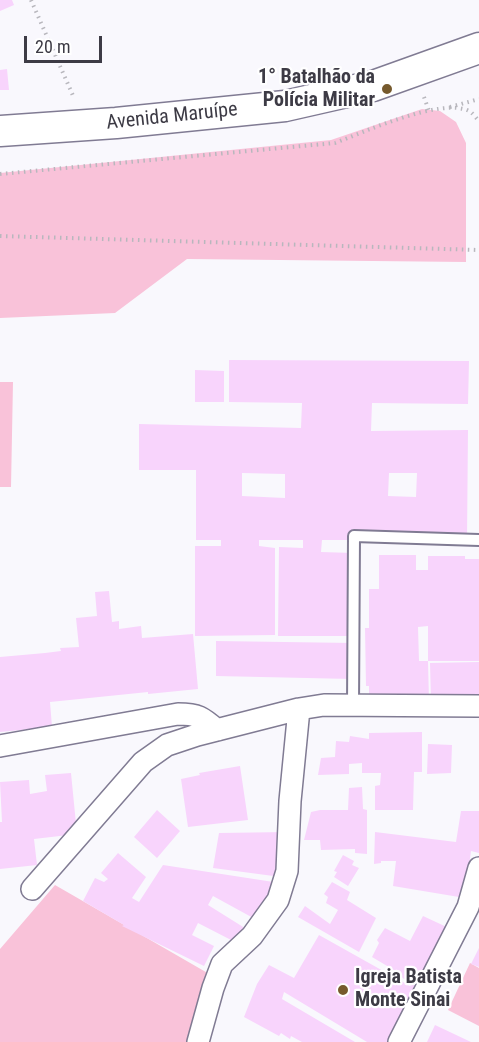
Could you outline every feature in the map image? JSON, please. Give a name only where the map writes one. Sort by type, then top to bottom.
[{"type":"main road","name":"Avenida Maruípe","points":[[0,131],[87,126],[285,106],[373,86],[479,48]]},
{"type":"street","points":[[32,889],[143,762],[167,745],[299,709],[324,705],[479,706]]},
{"type":"street","points":[[198,1042],[222,964],[252,936],[278,900],[287,871],[290,801],[299,709]]},
{"type":"street","points":[[0,746],[178,714],[201,717],[217,730]]},
{"type":"street","points":[[399,1042],[468,907],[479,868]]},
{"type":"lane","points":[[352,706],[354,536],[479,540]]},
{"type":"path","points":[[31,0],[87,126]]},
{"type":"path","points":[[0,174],[335,143],[383,125],[479,99]]},
{"type":"path","points":[[449,107],[470,112],[479,122]]},
{"type":"path","points":[[0,236],[479,250]]},
{"type":"shaded area","points":[[422,109],[440,111],[456,122],[466,143],[466,262],[187,259],[115,313],[0,318],[0,173],[331,140]]},
{"type":"shaded area","points":[[0,382],[13,382],[11,487],[0,487]]},
{"type":"shaded area","points":[[55,885],[211,975],[193,1042],[0,1042],[0,949]]},
{"type":"shaded area","points":[[470,963],[479,968],[479,1026],[448,1010]]},
{"type":"building","points":[[0,0],[12,0],[14,5],[0,11]]},
{"type":"building","points":[[7,69],[9,90],[0,90],[0,70]]},
{"type":"building","points":[[229,360],[469,361],[468,404],[372,403],[371,431],[468,430],[467,540],[322,540],[321,552],[353,553],[353,563],[359,564],[357,636],[278,636],[279,547],[303,548],[303,540],[259,540],[259,546],[275,548],[275,635],[195,636],[195,546],[221,546],[221,540],[196,540],[196,470],[139,470],[139,424],[301,428],[302,403],[229,402]],"holes":[[[242,473],[285,474],[285,498],[242,496]],[[389,473],[417,473],[416,497],[388,496]]]},
{"type":"building","points":[[195,370],[224,371],[224,402],[195,402]]},
{"type":"building","points":[[379,555],[416,555],[416,570],[428,570],[428,556],[465,556],[465,559],[479,559],[479,661],[428,661],[429,701],[369,702],[369,686],[366,686],[365,628],[369,628],[369,589],[379,589]],"holes":[[[428,626],[428,661],[419,661],[418,627]]]},
{"type":"building","points":[[109,591],[112,622],[119,621],[119,629],[141,626],[142,638],[193,634],[198,689],[50,702],[52,727],[0,732],[0,657],[79,647],[76,618],[97,616],[95,592]]},
{"type":"building","points":[[216,641],[353,643],[352,679],[216,676]]},
{"type":"building","points":[[479,662],[479,700],[431,701],[430,663]]},
{"type":"building","points":[[422,732],[422,772],[414,772],[413,810],[375,810],[375,786],[380,785],[381,773],[362,773],[362,763],[349,764],[349,774],[318,775],[321,758],[335,757],[336,741],[349,742],[350,736],[369,739],[369,733]]},
{"type":"building","points":[[428,744],[452,745],[451,773],[427,774]]},
{"type":"building","points":[[240,766],[248,820],[188,827],[181,779],[200,775],[199,773]]},
{"type":"building","points":[[71,773],[77,834],[34,839],[37,865],[0,869],[0,822],[2,822],[0,782],[29,780],[30,794],[47,791],[45,775]]},
{"type":"building","points":[[362,787],[363,809],[367,810],[367,854],[355,853],[355,849],[321,850],[320,840],[304,840],[311,812],[348,810],[349,788]]},
{"type":"building","points":[[157,810],[180,831],[157,858],[134,837]]},
{"type":"building","points":[[461,811],[479,811],[479,853],[471,851],[465,898],[393,886],[396,861],[381,861],[381,863],[374,864],[375,832],[456,842]]},
{"type":"building","points":[[287,832],[281,877],[213,868],[219,833]]},
{"type":"building","points":[[118,853],[146,877],[132,898],[139,902],[163,865],[280,883],[255,919],[213,896],[208,905],[248,930],[233,941],[198,923],[192,935],[214,946],[204,966],[122,926],[124,925],[83,901],[95,878],[104,882],[108,879],[101,873]]},
{"type":"building","points":[[343,855],[354,861],[352,865],[359,868],[348,886],[334,877],[337,872],[334,871]]},
{"type":"building","points":[[332,882],[350,892],[347,900],[376,918],[359,952],[298,917],[305,906],[330,924],[338,910],[326,903],[328,897],[324,894]]},
{"type":"building","points":[[423,916],[451,929],[421,982],[414,979],[412,984],[398,975],[399,973],[372,957],[379,943],[377,940],[385,928],[410,941]]},
{"type":"building","name":"Igreja Batista Monte Sinai","points":[[319,935],[410,986],[412,984],[420,988],[389,1042],[367,1042],[284,992],[282,999],[355,1042],[302,1042],[291,1036],[290,1039],[281,1033],[279,1036],[244,1017],[257,984],[269,965],[294,978]]},
{"type":"building","points":[[479,948],[479,967],[471,964]]},
{"type":"building","points":[[435,1025],[471,1042],[427,1042]]},
{"type":"place","name":"1° Batalhão da Polícia Militar","points":[[387,89]]},
{"type":"place","name":"Igreja Batista Monte Sinai","points":[[343,990]]}]
